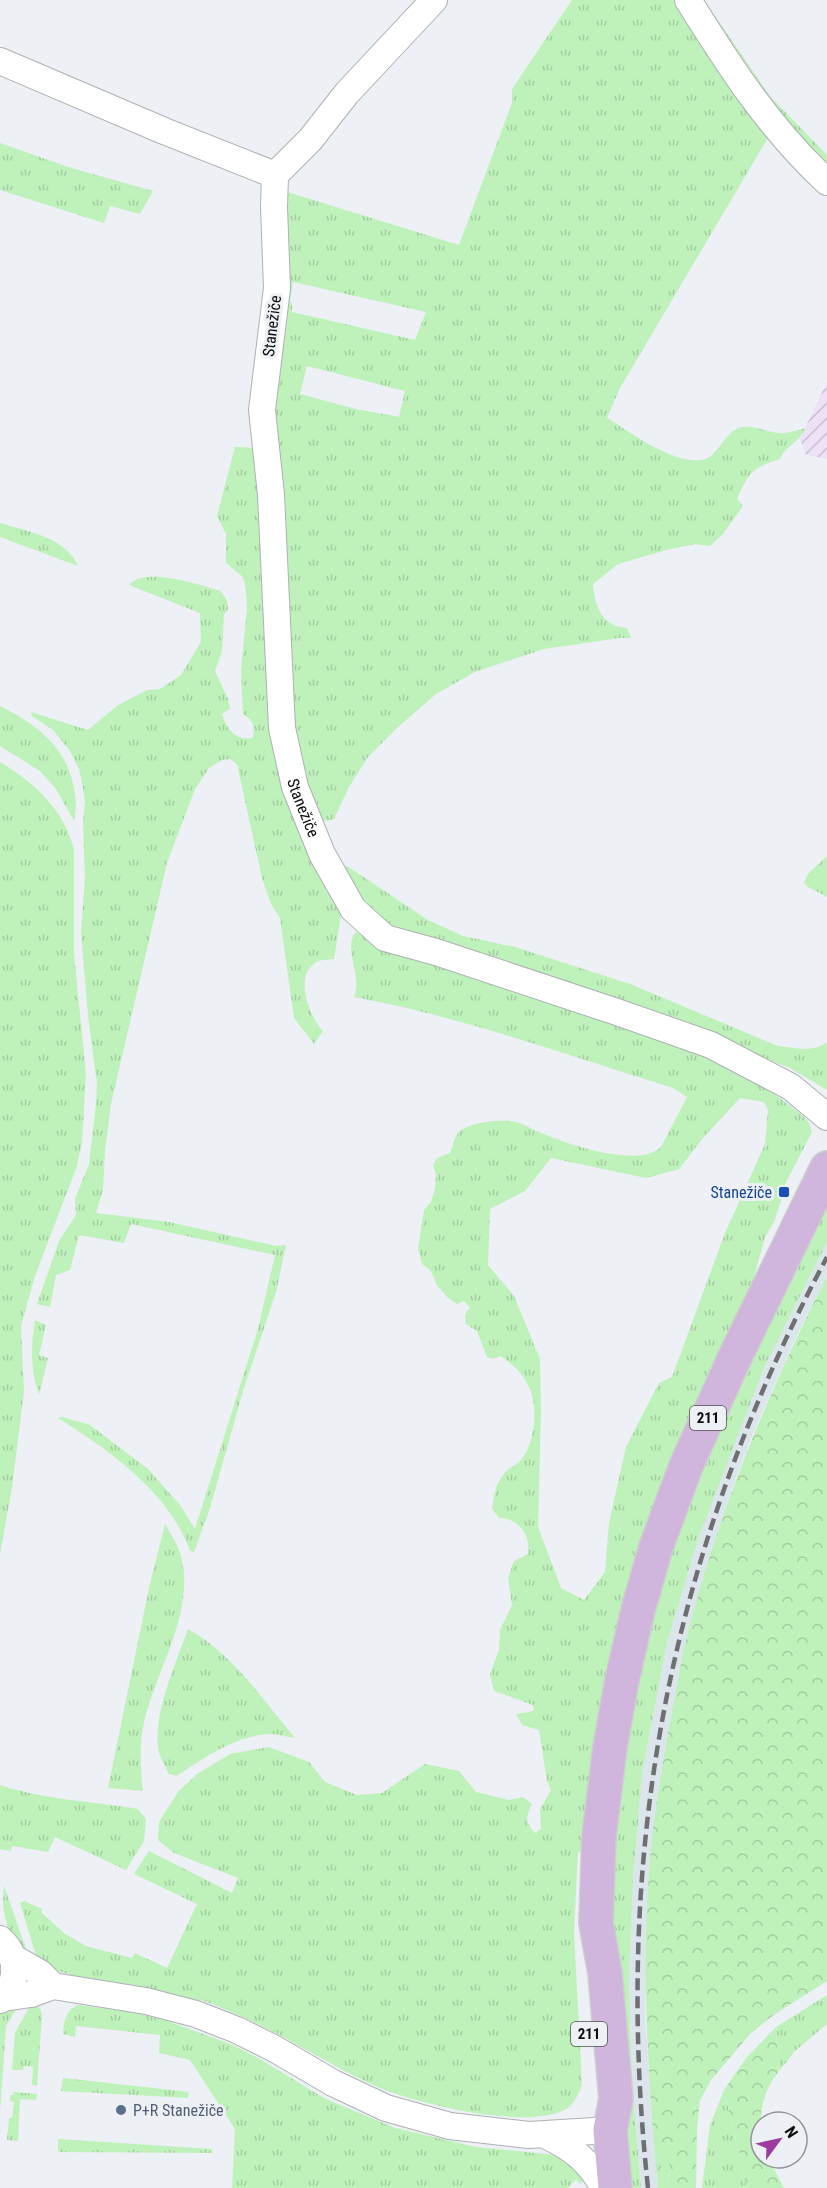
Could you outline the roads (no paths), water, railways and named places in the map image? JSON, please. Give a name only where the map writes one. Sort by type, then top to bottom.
[{"type":"main road","name":"211","points":[[615,2188],[610,2130],[616,2099],[604,1973],[596,1923],[599,1836],[610,1747],[638,1610],[656,1547],[686,1466],[734,1359],[827,1168]]},
{"type":"street","points":[[0,61],[164,131],[275,175],[310,140],[348,93],[434,0]]},
{"type":"street","points":[[688,0],[737,78],[767,118],[798,155],[827,182]]},
{"type":"street","name":"Stanežiče","points":[[275,175],[277,288],[262,410],[271,495],[282,728],[295,787],[322,854],[353,909],[385,938],[436,952],[711,1045],[790,1087],[827,1117]]},
{"type":"street","points":[[6,1948],[40,1973],[53,1986]]},
{"type":"street","points":[[2,1999],[12,1983],[15,1965],[6,1948]]},
{"type":"street","points":[[2,1999],[31,1994],[53,1986],[146,2001],[196,2014],[247,2035],[333,2083],[386,2108],[450,2126],[545,2135],[610,2130]]},
{"type":"street","points":[[545,2135],[580,2154],[604,2188]]},
{"type":"railway","points":[[648,2188],[639,2064],[638,1943],[647,1825],[664,1709],[691,1594],[727,1481],[772,1369],[827,1257]]},
{"type":"place","name":"Stanežiče","points":[[784,1192]]},
{"type":"place","name":"P+R Stanežiče","points":[[121,2110]]}]
